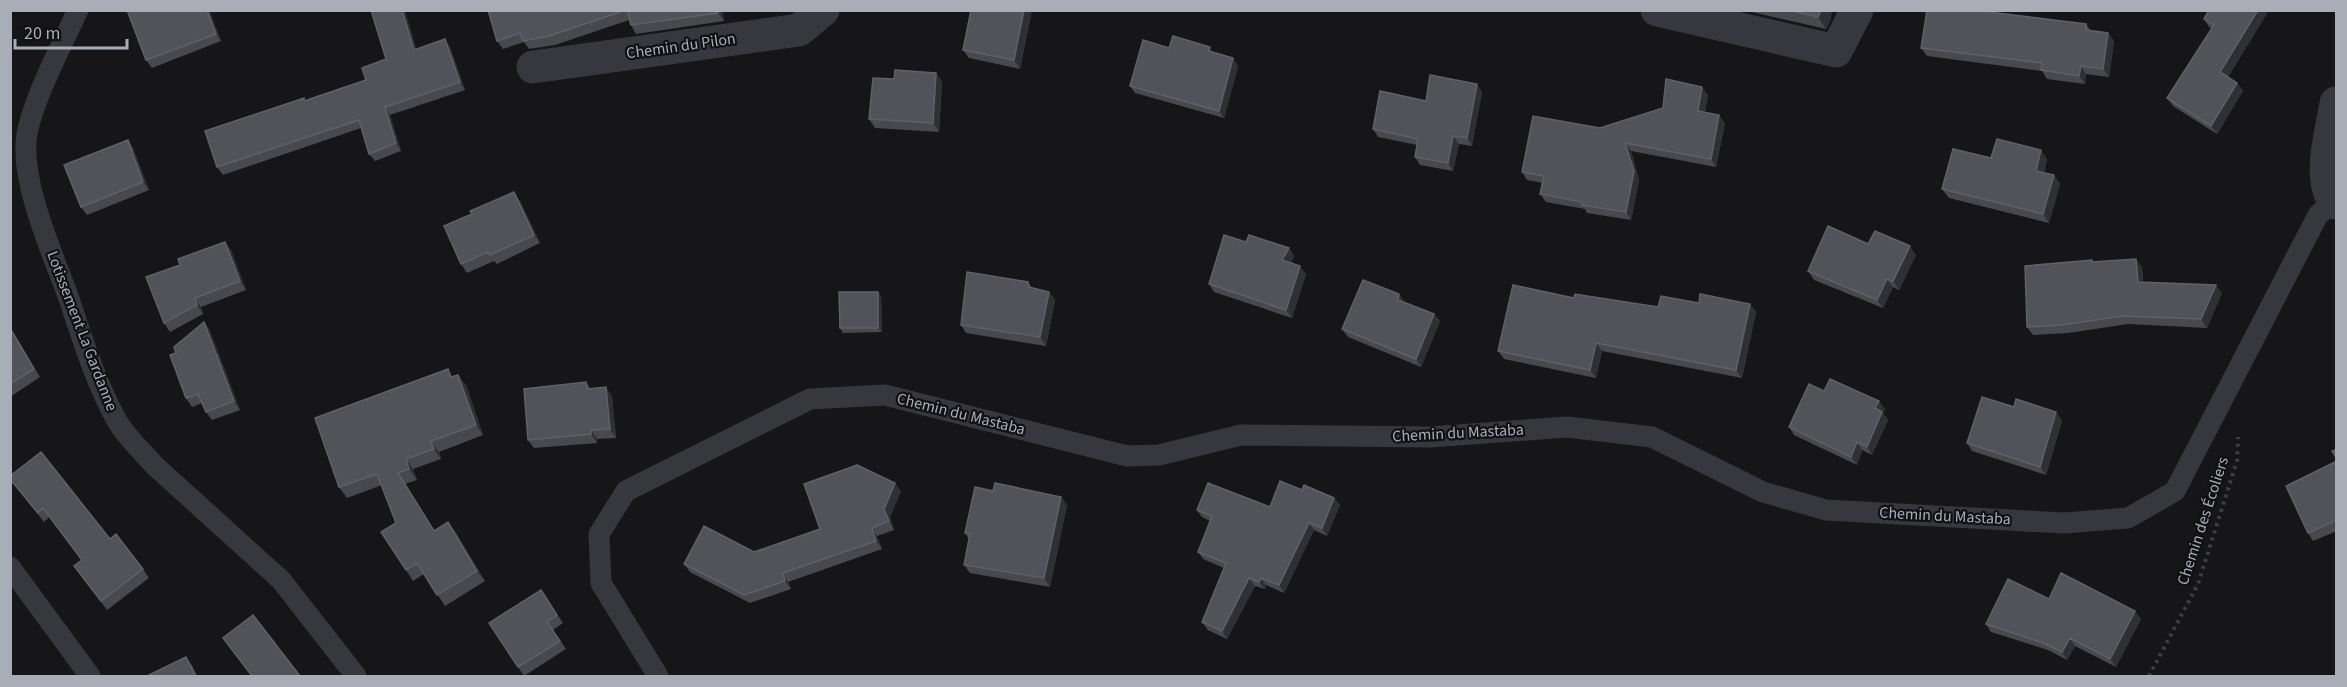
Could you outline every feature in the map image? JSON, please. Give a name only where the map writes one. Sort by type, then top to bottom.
[{"type":"street","name":"Chemin du Pilon","points":[[534,67],[799,30],[823,10]]},
{"type":"street","points":[[1657,10],[1836,51],[1857,10]]},
{"type":"street","points":[[2335,202],[2326,185],[2326,167],[2337,103]]},
{"type":"lane","name":"Lotissement La Gardanne","points":[[78,10],[32,118],[26,139],[26,155],[42,224],[101,387],[117,421],[135,444],[154,465],[281,580],[356,676]]},
{"type":"lane","name":"Chemin du Mastaba","points":[[658,676],[601,583],[599,534],[626,491],[810,399],[885,395],[1127,456],[1159,455],[1241,435],[1430,437],[1567,427],[1652,437],[1762,492],[1826,510],[2064,523],[2128,518],[2175,491],[2318,215],[2335,202]]},
{"type":"lane","points":[[10,567],[90,676]]},
{"type":"path","name":"Chemin des Écoliers","points":[[2149,676],[2198,585],[2237,461],[2238,428]]},
{"type":"building","points":[[127,10],[207,10],[216,34],[146,60]]},
{"type":"building","points":[[371,10],[402,10],[414,50],[445,39],[460,82],[385,107],[396,143],[369,154],[359,120],[217,167],[205,131],[366,80],[362,68],[386,59]]},
{"type":"building","points":[[488,10],[626,10],[549,36],[523,41],[520,33],[497,41]]},
{"type":"building","points":[[627,10],[718,10],[718,13],[631,25]]},
{"type":"building","points":[[971,10],[1024,10],[1014,60],[963,50]]},
{"type":"building","points":[[1787,10],[1821,10],[1818,17]]},
{"type":"building","points":[[1927,10],[1972,10],[2086,24],[2086,30],[2108,33],[2103,69],[2081,66],[2079,76],[2041,70],[2042,63],[1921,48]]},
{"type":"building","points":[[2209,10],[2258,10],[2220,72],[2237,83],[2211,126],[2167,98],[2214,25],[2204,19]]},
{"type":"building","points":[[1173,36],[1210,47],[1209,51],[1233,58],[1219,111],[1130,86],[1143,40],[1169,48]]},
{"type":"building","points":[[895,70],[936,73],[933,123],[869,119],[873,78],[894,79]]},
{"type":"building","points":[[1430,75],[1477,84],[1467,138],[1453,136],[1448,163],[1415,157],[1418,139],[1373,129],[1380,91],[1426,101]]},
{"type":"building","points":[[1666,79],[1702,87],[1698,111],[1719,115],[1711,159],[1625,143],[1634,171],[1626,212],[1582,205],[1582,202],[1540,194],[1544,176],[1522,172],[1533,116],[1600,128],[1663,108]]},
{"type":"building","points":[[1997,139],[2041,150],[2036,171],[2054,175],[2043,214],[1942,189],[1953,149],[1991,158]]},
{"type":"building","points":[[128,140],[143,182],[81,207],[64,165]]},
{"type":"building","points":[[514,192],[534,235],[490,255],[488,252],[461,264],[444,226],[472,214],[470,211]]},
{"type":"building","points":[[1828,226],[1868,244],[1875,231],[1910,246],[1893,281],[1887,279],[1877,300],[1808,271]]},
{"type":"building","points":[[1224,235],[1246,242],[1249,235],[1289,248],[1282,260],[1300,266],[1286,310],[1209,284]]},
{"type":"building","points":[[225,242],[240,281],[195,298],[197,305],[164,323],[146,277],[180,265],[178,259]]},
{"type":"building","points":[[2136,259],[2138,282],[2216,285],[2201,319],[2122,316],[2062,325],[2027,327],[2025,266]]},
{"type":"building","points":[[967,272],[1028,282],[1029,287],[1049,292],[1040,337],[961,325]]},
{"type":"building","points":[[1363,280],[1399,294],[1398,300],[1434,314],[1416,359],[1342,329]]},
{"type":"building","points":[[1513,285],[1574,298],[1575,294],[1658,307],[1661,296],[1699,303],[1700,294],[1750,304],[1736,370],[1596,343],[1590,370],[1498,351]]},
{"type":"building","points":[[839,292],[878,292],[878,328],[840,328]]},
{"type":"building","points":[[204,322],[234,401],[206,412],[198,394],[186,398],[170,355],[176,353],[174,347]]},
{"type":"building","points":[[10,328],[34,369],[10,384]]},
{"type":"building","points":[[448,369],[451,377],[458,375],[476,425],[431,441],[434,449],[406,459],[409,469],[398,473],[434,531],[448,522],[477,571],[437,595],[417,563],[406,570],[381,532],[396,523],[377,474],[339,487],[315,418]]},
{"type":"building","points":[[1830,379],[1879,401],[1875,408],[1882,412],[1867,447],[1857,442],[1851,457],[1789,427],[1809,384],[1824,391]]},
{"type":"building","points":[[586,382],[587,389],[606,387],[610,429],[591,430],[591,434],[528,440],[524,389]]},
{"type":"building","points":[[1982,397],[2014,407],[2016,399],[2056,412],[2040,467],[1967,443]]},
{"type":"building","points":[[2337,449],[2337,459],[2332,451]]},
{"type":"building","points":[[41,452],[110,539],[116,534],[143,569],[101,601],[74,566],[82,560],[43,508],[38,513],[10,479],[10,476]]},
{"type":"building","points":[[2337,461],[2337,520],[2308,533],[2286,486]]},
{"type":"building","points":[[857,465],[895,483],[884,509],[889,521],[872,528],[876,541],[783,573],[785,581],[744,595],[684,564],[704,526],[754,552],[820,529],[804,484]]},
{"type":"building","points":[[1280,481],[1302,490],[1304,485],[1334,498],[1322,528],[1309,523],[1279,585],[1261,578],[1259,582],[1249,578],[1222,631],[1202,622],[1226,563],[1198,552],[1212,516],[1197,510],[1208,483],[1270,507]]},
{"type":"building","points":[[995,483],[1061,497],[1044,578],[964,565],[970,534],[965,533],[975,487],[993,491]]},
{"type":"building","points":[[2061,573],[2135,611],[2110,659],[2070,638],[2062,652],[2043,643],[1986,624],[2008,579],[2049,599]]},
{"type":"building","points":[[541,590],[557,615],[547,622],[560,641],[518,667],[489,623]]},
{"type":"building","points":[[253,615],[300,676],[252,676],[223,638]]},
{"type":"building","points":[[186,657],[196,676],[149,675]]}]
